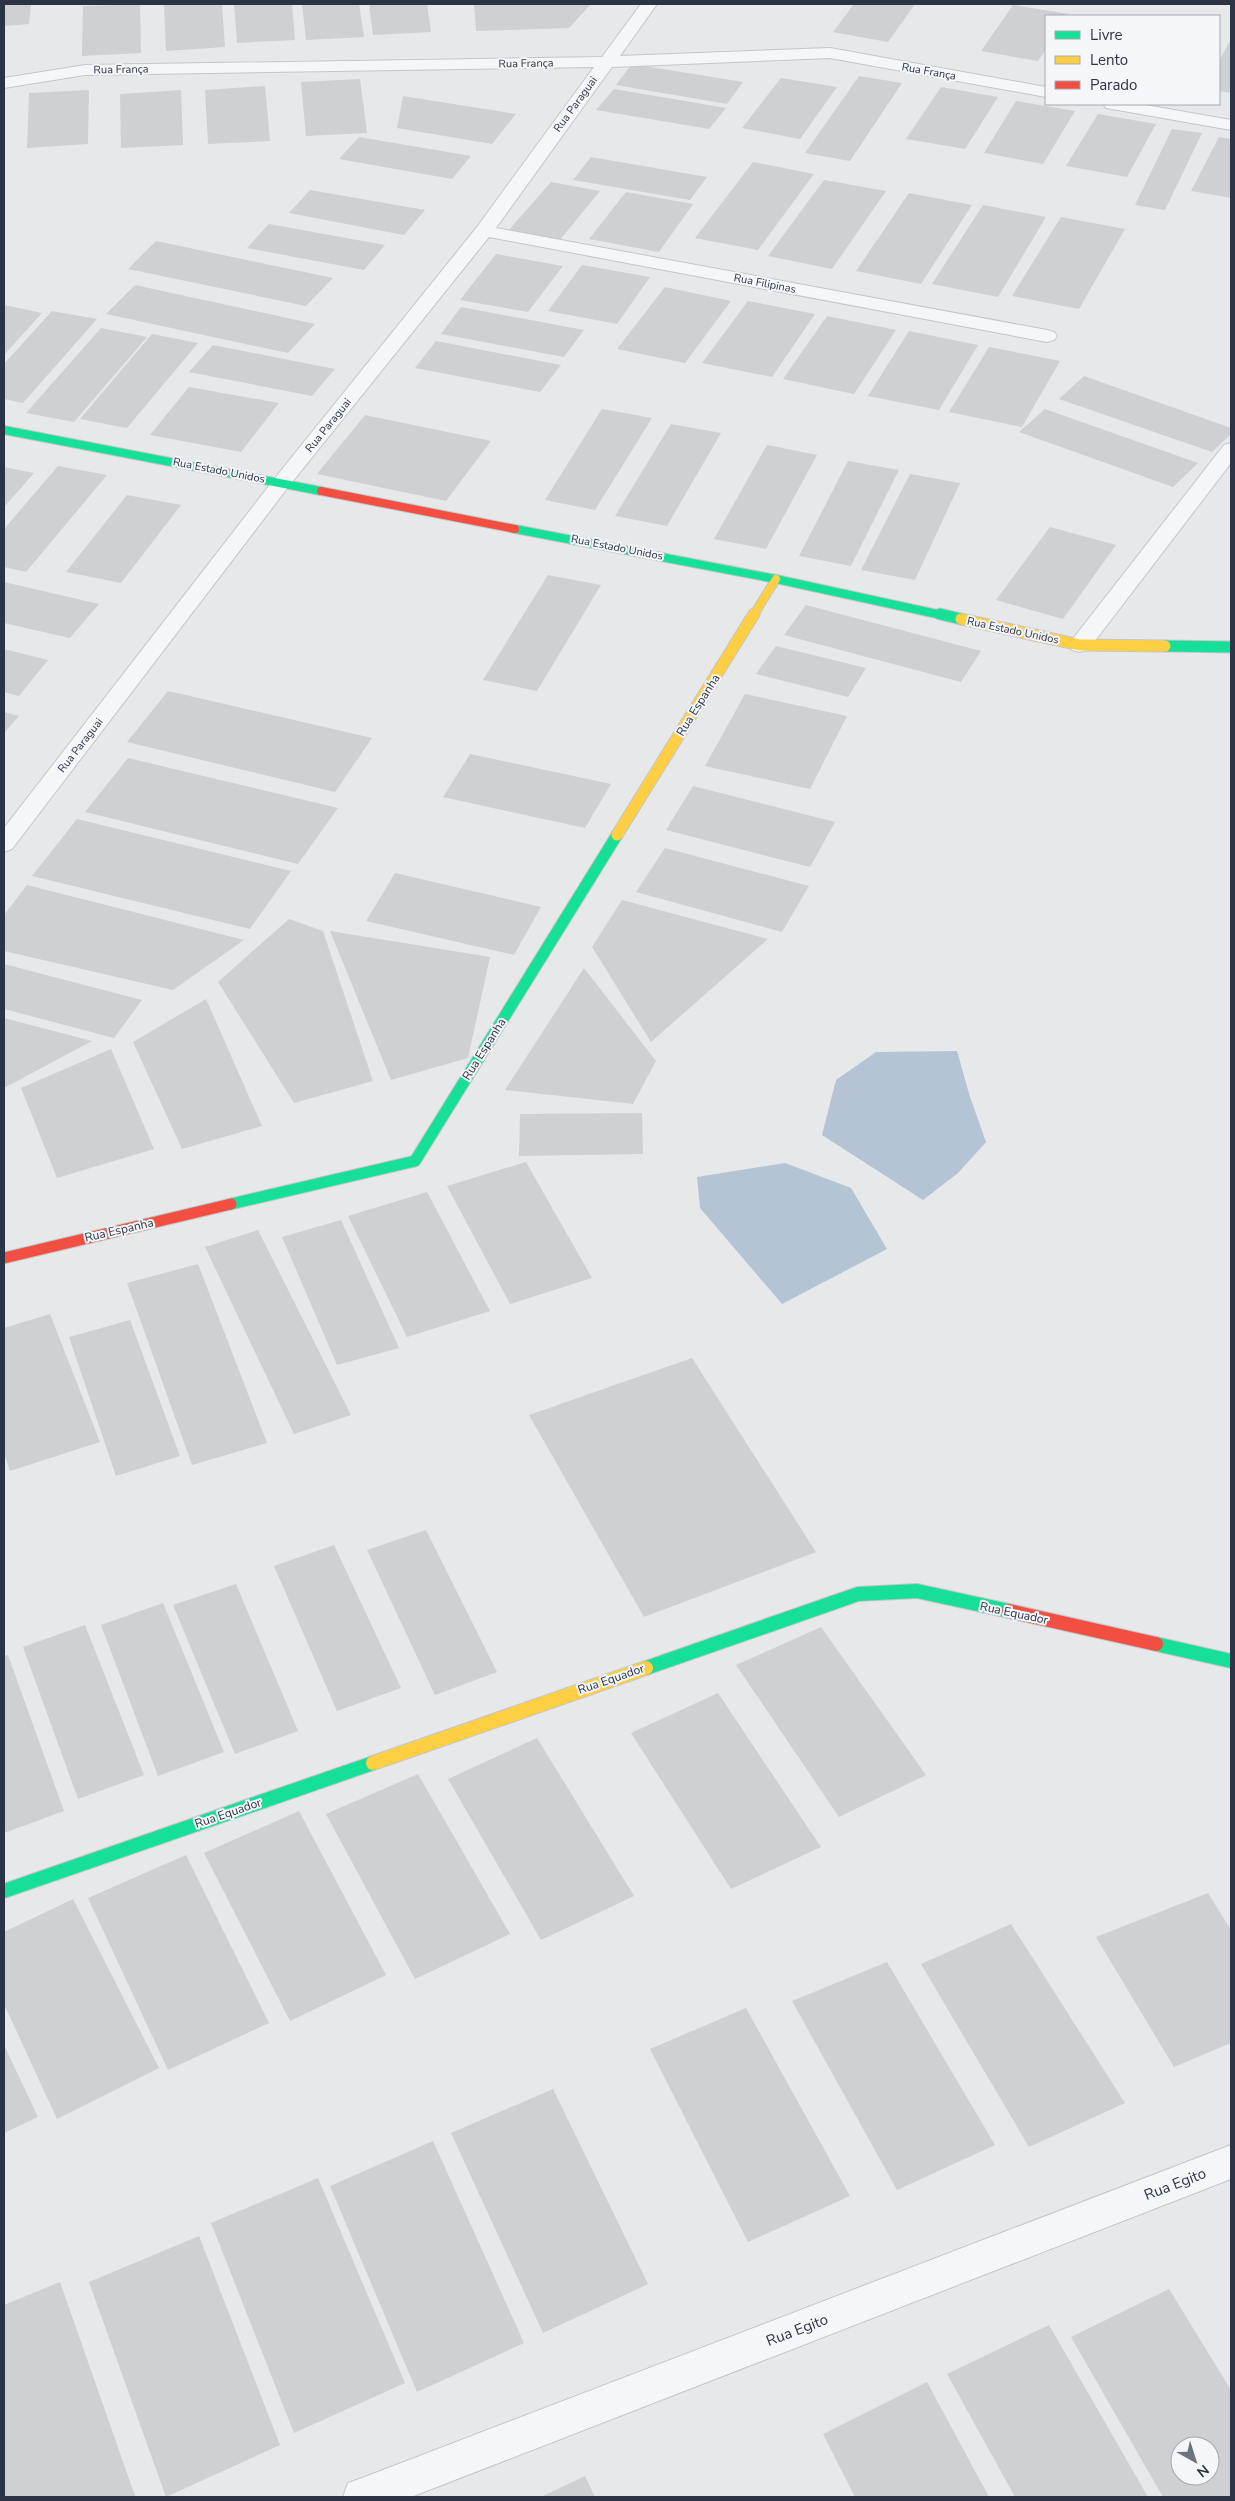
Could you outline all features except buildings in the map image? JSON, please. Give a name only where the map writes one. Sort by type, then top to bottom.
[{"type":"street","name":"Rua Paraguai","points":[[4,844],[282,482],[484,231],[649,4]]},
{"type":"street","name":"Rua França","points":[[4,83],[85,70],[606,62],[830,53],[1045,92]]},
{"type":"street","points":[[1118,105],[1231,125]]},
{"type":"street","name":"Rua Filipinas","points":[[484,231],[1047,336]]},
{"type":"street","name":"Rua Estado Unidos","points":[[4,430],[282,482],[776,579],[1080,645],[1231,647]]},
{"type":"street","points":[[1080,645],[1231,449]]},
{"type":"street","name":"Rua Espanha","points":[[4,1258],[415,1161],[776,579]]},
{"type":"street","name":"Rua Equador","points":[[4,1891],[858,1594],[916,1591],[1231,1661]]},
{"type":"street","name":"Rua Egito","points":[[362,2497],[1231,2162]]},
{"type":"water","points":[[957,1051],[970,1097],[986,1142],[958,1173],[923,1200],[822,1135],[836,1080],[876,1052]]},
{"type":"water","points":[[785,1163],[851,1188],[887,1249],[782,1304],[700,1208],[697,1177]]},
{"type":"traffic: fast","points":[[4,430],[321,491]]},
{"type":"traffic: fast","points":[[515,529],[776,579],[961,619]]},
{"type":"traffic: fast","points":[[1165,646],[1231,647]]},
{"type":"traffic: fast","points":[[231,1204],[415,1161],[617,835]]},
{"type":"traffic: fast","points":[[646,1668],[858,1594],[917,1591],[1009,1611]]},
{"type":"traffic: fast","points":[[1156,1644],[1231,1661]]},
{"type":"traffic: fast","points":[[4,1891],[373,1763]]},
{"type":"traffic: slow","points":[[617,835],[776,579]]},
{"type":"traffic: slow","points":[[961,619],[1080,645],[1165,646]]},
{"type":"traffic: slow","points":[[373,1763],[646,1668]]},
{"type":"traffic: jam","points":[[321,491],[515,529]]},
{"type":"traffic: jam","points":[[4,1258],[231,1204]]},
{"type":"traffic: jam","points":[[1009,1611],[1156,1644]]}]
